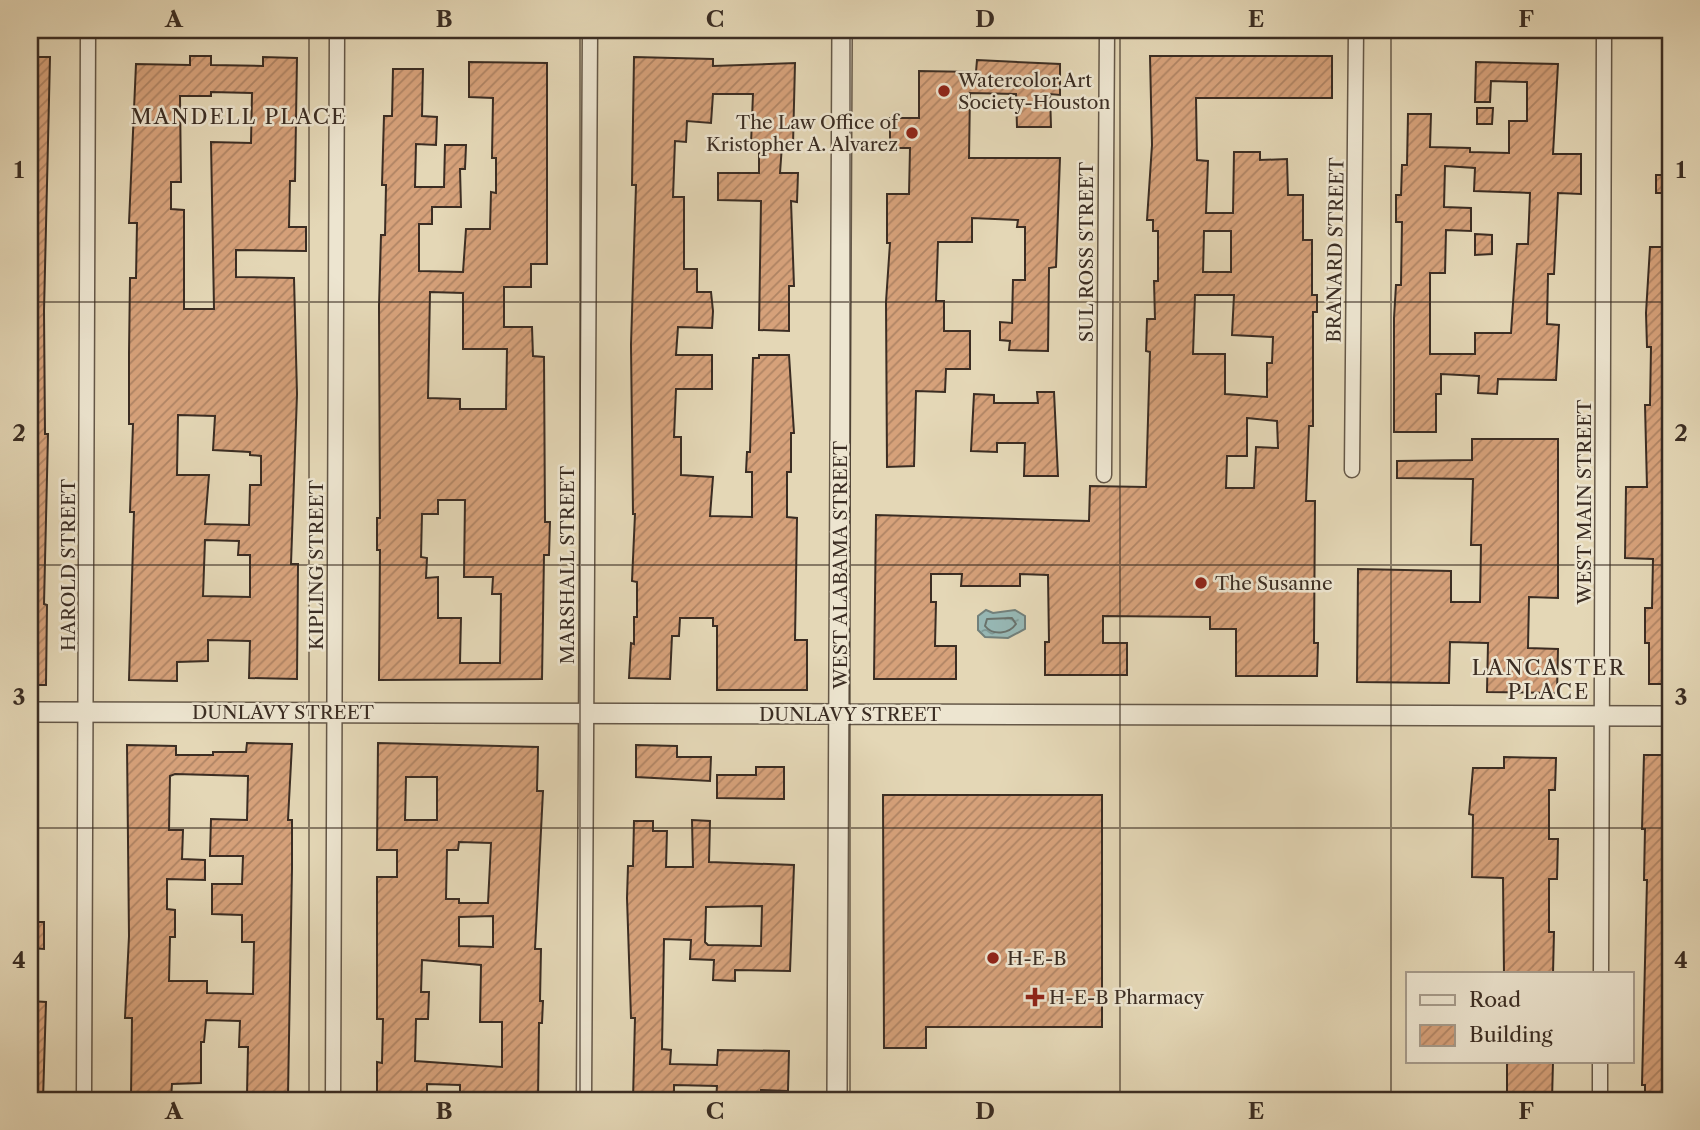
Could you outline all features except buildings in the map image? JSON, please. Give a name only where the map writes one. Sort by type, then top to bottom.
[{"type":"street","name":"HAROLD STREET","points":[[85,1100],[88,30]]},
{"type":"street","name":"KIPLING STREET","points":[[333,1100],[337,30]]},
{"type":"street","name":"MARSHALL STREET","points":[[584,1100],[590,30]]},
{"type":"street","name":"WEST ALABAMA STREET","points":[[837,1100],[842,30]]},
{"type":"street","name":"SUL ROSS STREET","points":[[1104,475],[1107,30]]},
{"type":"street","name":"BRANARD STREET","points":[[1352,470],[1356,30]]},
{"type":"street","name":"WEST MAIN STREET","points":[[1601,972],[1604,30]]},
{"type":"street","name":"DUNLAVY STREET","points":[[30,712],[1670,716]]},
{"type":"street","points":[[1600,1100],[1601,1064]]},
{"type":"water","points":[[986,610],[993,613],[1015,610],[1025,616],[1025,629],[1008,638],[985,637],[978,630],[978,616]]},
{"type":"place","name":"Watercolor Art Society-Houston","points":[[944,91]]},
{"type":"place","name":"The Law Office of Kristopher A. Alvarez","points":[[912,133]]},
{"type":"place","name":"The Susanne","points":[[1201,583]]},
{"type":"place","name":"H-E-B","points":[[993,958]]},
{"type":"place","name":"H-E-B Pharmacy","points":[[1035,997]]},
{"type":"district","name":"MANDELL PLACE","points":[[239,117]]},
{"type":"district","name":"LANCASTER PLACE","points":[[1549,680]]}]
